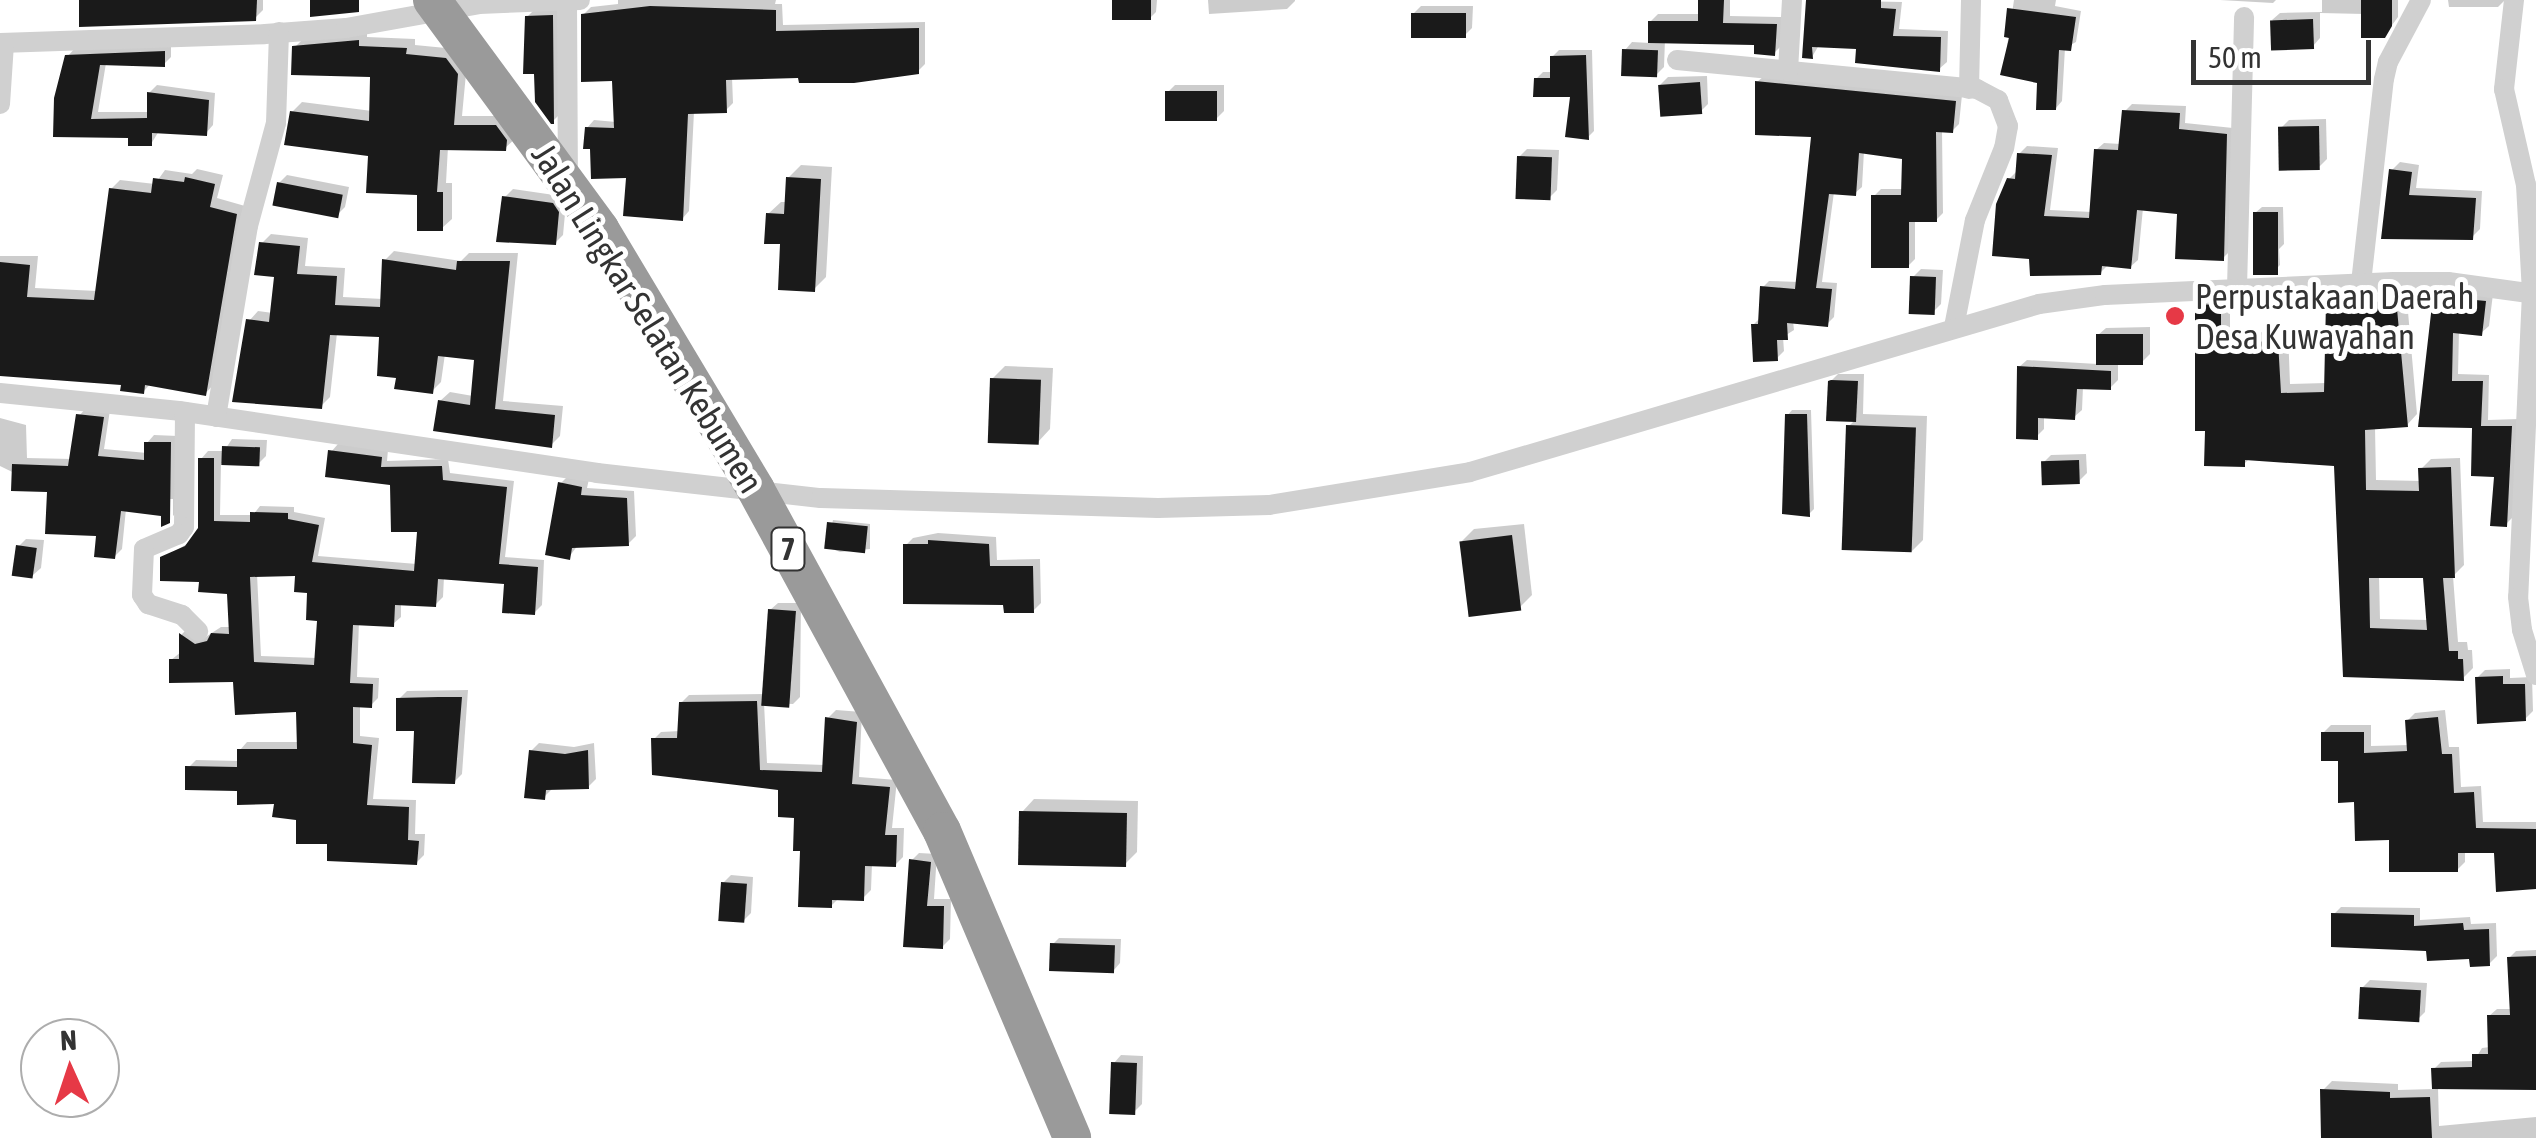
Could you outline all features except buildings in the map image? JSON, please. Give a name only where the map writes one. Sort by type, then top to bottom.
[{"type":"highway","name":"Jalan Lingkar Selatan Kebumen","points":[[437,6],[568,182],[756,490],[942,830],[1072,1138]]},
{"type":"street","points":[[567,0],[568,182]]},
{"type":"street","points":[[0,104],[2,43],[346,28],[437,6],[580,0]]},
{"type":"street","points":[[1788,71],[1792,0]]},
{"type":"street","points":[[1969,89],[1971,0]]},
{"type":"street","points":[[2361,282],[2384,79],[2388,62],[2420,0]]},
{"type":"street","points":[[2514,0],[2504,89],[2526,185],[2534,294],[2518,597],[2522,630],[2536,675]]},
{"type":"street","points":[[2237,288],[2244,17]]},
{"type":"street","points":[[216,417],[248,226],[274,138],[279,32]]},
{"type":"street","points":[[1677,60],[1969,89],[1998,100],[2008,126],[2004,148],[1975,220],[1954,328]]},
{"type":"street","points":[[0,393],[185,412],[597,473],[821,498],[1158,508],[1268,505],[1470,472],[2039,304],[2105,295],[2361,282],[2448,282],[2534,294]]},
{"type":"street","points":[[185,412],[184,527],[179,534],[144,549],[142,595],[148,604],[182,615],[198,631]]},
{"type":"place","name":"Perpustakaan Daerah Desa Kuwayahan","points":[[2175,316]]}]
